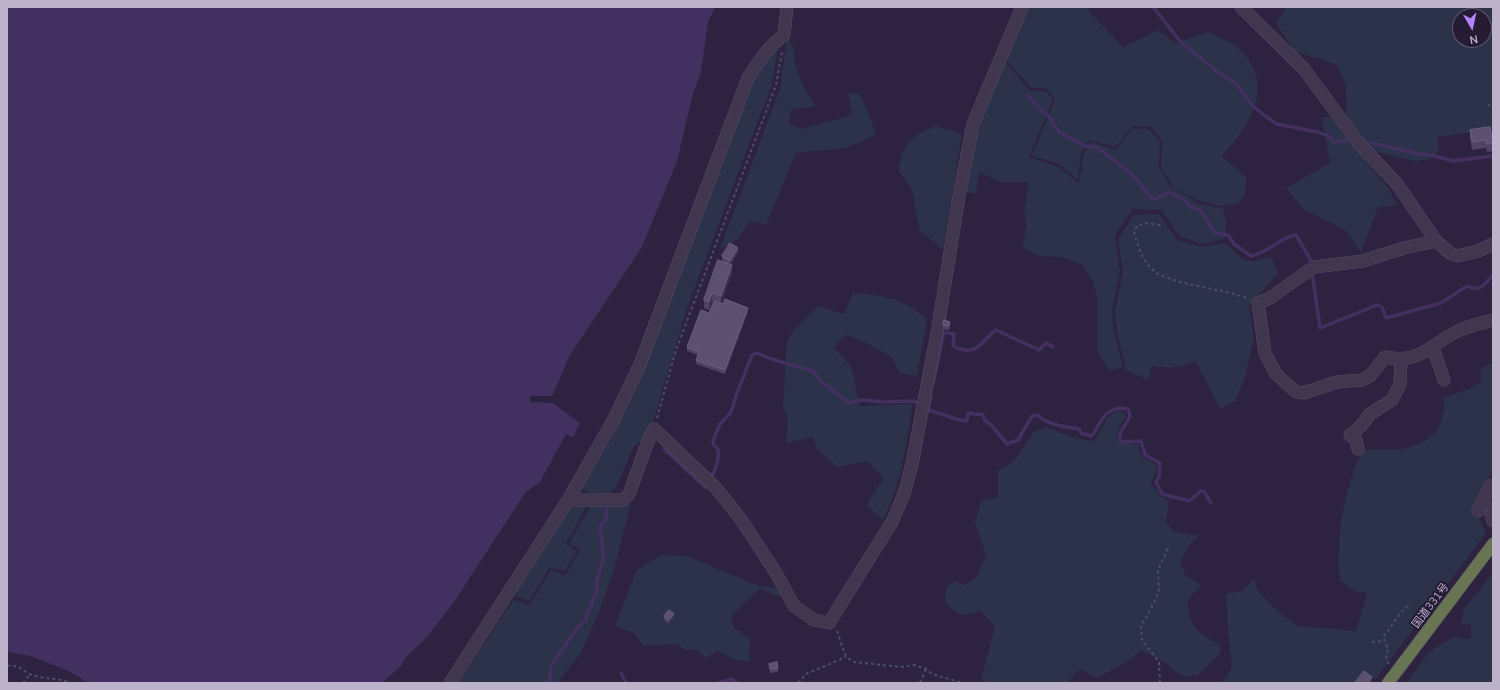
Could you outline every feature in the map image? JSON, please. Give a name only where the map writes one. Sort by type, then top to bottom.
[{"type":"highway","name":"国道331号","points":[[1390,681],[1493,544]]},
{"type":"street","points":[[450,683],[568,500],[614,419],[640,364],[748,78],[761,57],[772,44],[784,35],[787,7]]},
{"type":"street","points":[[568,500],[623,500],[629,494],[654,429],[716,488],[731,506],[776,573],[794,606],[814,620],[829,623],[892,522],[904,494],[912,464],[937,333],[960,190],[973,124],[1022,7]]},
{"type":"street","points":[[1241,7],[1304,68],[1357,141],[1397,184],[1436,241],[1450,253],[1458,256],[1478,251],[1493,244]]},
{"type":"street","points":[[1436,241],[1404,248],[1363,261],[1314,267],[1270,298],[1258,303],[1264,353],[1276,374],[1296,392],[1304,393],[1337,382],[1362,380],[1371,375],[1385,357],[1401,360],[1428,351],[1458,331],[1493,320]]},
{"type":"street","points":[[1434,348],[1444,380]]},
{"type":"street","points":[[1358,449],[1356,440],[1350,435],[1361,426],[1370,414],[1392,400],[1400,384],[1401,360]]},
{"type":"street","points":[[1478,510],[1491,485],[1493,485]]},
{"type":"street","points":[[1493,508],[1491,515],[1493,521]]},
{"type":"path","points":[[654,429],[676,350],[776,85],[784,35]]},
{"type":"path","points":[[1488,104],[1493,109]]},
{"type":"path","points":[[1160,225],[1146,223],[1137,226],[1134,232],[1140,251],[1153,271],[1165,278],[1219,290],[1258,303]]},
{"type":"path","points":[[1160,683],[1159,662],[1142,640],[1141,625],[1159,592],[1158,570],[1160,562],[1169,546]]},
{"type":"path","points":[[1390,681],[1386,659],[1388,649],[1383,637],[1397,619],[1398,615],[1410,602]]},
{"type":"path","points":[[829,623],[838,633],[846,657],[854,662],[877,666],[901,667],[914,665],[926,669],[932,674],[963,683]]},
{"type":"path","points":[[1372,642],[1384,641]]},
{"type":"path","points":[[798,683],[806,674],[846,657]]},
{"type":"path","points":[[7,666],[18,666],[30,674],[64,680],[70,683]]},
{"type":"path","points":[[920,683],[926,669]]},
{"type":"path","points":[[23,683],[30,674]]},
{"type":"shaded area","points":[[7,7],[715,7],[708,22],[701,72],[693,93],[677,161],[642,247],[570,355],[552,396],[530,396],[530,402],[553,403],[580,423],[573,437],[566,434],[540,482],[525,493],[452,605],[425,639],[406,657],[401,666],[382,683],[7,683]]},
{"type":"shaded area","points":[[1028,7],[1088,7],[1089,11],[1123,47],[1158,30],[1175,43],[1208,32],[1228,41],[1238,48],[1250,62],[1256,76],[1258,90],[1256,104],[1250,118],[1233,144],[1222,156],[1246,177],[1245,194],[1238,203],[1221,206],[1196,200],[1174,188],[1161,168],[1162,141],[1151,126],[1133,126],[1116,147],[1089,140],[1081,152],[1078,180],[1059,164],[1032,156],[1055,100],[1046,88],[1031,88],[1005,58]]},
{"type":"shaded area","points":[[1286,7],[1493,7],[1493,129],[1437,137],[1439,150],[1431,159],[1415,161],[1372,151],[1347,120],[1346,85],[1338,66],[1321,59],[1295,52],[1276,23]]},
{"type":"shaded area","points":[[787,37],[794,50],[796,65],[801,80],[816,107],[791,109],[789,123],[801,129],[852,115],[848,93],[859,94],[868,111],[876,135],[846,148],[796,153],[766,225],[750,221],[738,239],[720,249],[780,89]]},
{"type":"shaded area","points":[[778,47],[772,84],[688,305],[649,435],[634,446],[615,489],[608,494],[592,493],[581,489],[609,442],[642,370],[751,85],[761,67]]},
{"type":"shaded area","points":[[1004,60],[1030,91],[1046,91],[1053,100],[1029,157],[1058,167],[1079,183],[1083,157],[1090,142],[1116,150],[1133,128],[1149,129],[1160,142],[1159,168],[1171,187],[1200,204],[1223,208],[1226,221],[1225,239],[1202,244],[1179,236],[1161,210],[1133,209],[1115,235],[1120,271],[1112,309],[1113,326],[1123,367],[1110,371],[1097,352],[1097,296],[1092,279],[1081,264],[1062,257],[1041,256],[1022,248],[1027,224],[1024,211],[1029,182],[1000,182],[979,172],[976,194],[963,192],[979,120]]},
{"type":"shaded area","points":[[1322,117],[1331,117],[1388,188],[1397,205],[1378,207],[1361,252],[1344,229],[1303,209],[1286,188],[1330,163]]},
{"type":"shaded area","points":[[936,126],[962,134],[943,250],[919,230],[912,189],[899,172],[902,155],[909,142],[920,133]]},
{"type":"shaded area","points":[[1159,214],[1177,240],[1202,247],[1226,243],[1242,258],[1251,261],[1256,261],[1271,256],[1278,273],[1249,306],[1254,338],[1244,380],[1235,401],[1220,409],[1196,362],[1171,368],[1152,366],[1148,380],[1126,370],[1117,332],[1115,312],[1123,272],[1118,239],[1134,215]]},
{"type":"shaded area","points":[[853,293],[893,299],[910,307],[927,319],[917,376],[899,373],[892,358],[867,343],[846,335],[834,347],[851,366],[860,406],[913,404],[899,478],[895,492],[883,520],[866,505],[884,478],[867,461],[837,467],[816,448],[813,437],[786,443],[788,418],[783,409],[787,342],[793,330],[818,306],[844,314]]},
{"type":"shaded area","points":[[1493,362],[1493,469],[1472,509],[1479,517],[1486,533],[1375,680],[1363,672],[1355,683],[1222,683],[1232,668],[1226,594],[1242,591],[1254,579],[1258,591],[1272,606],[1297,626],[1356,631],[1367,593],[1357,592],[1340,580],[1339,548],[1342,514],[1346,497],[1356,465],[1363,451],[1371,449],[1401,449],[1417,445],[1425,441],[1432,436],[1441,422],[1444,410],[1443,398],[1469,389],[1481,382],[1480,369]]},
{"type":"shaded area","points":[[1117,411],[1125,413],[1126,418],[1119,429],[1117,436],[1118,443],[1138,444],[1142,457],[1157,465],[1155,475],[1151,483],[1160,495],[1169,501],[1166,522],[1174,532],[1199,535],[1191,543],[1180,562],[1186,576],[1201,585],[1188,600],[1188,609],[1195,628],[1220,645],[1220,653],[1198,675],[1188,677],[1177,673],[1166,663],[1141,650],[1127,662],[1097,678],[1080,669],[1067,683],[989,683],[981,680],[995,627],[981,611],[965,615],[961,614],[954,611],[945,602],[946,587],[955,581],[965,585],[976,578],[986,555],[975,522],[981,501],[998,497],[998,471],[1010,464],[1015,459],[1033,432],[1046,427],[1075,438],[1094,441],[1109,416]]},
{"type":"shaded area","points":[[631,503],[614,570],[599,612],[581,653],[557,683],[458,683],[513,600],[530,605],[551,570],[566,575],[580,549],[569,544],[591,505]]},
{"type":"shaded area","points":[[572,504],[587,505],[566,544],[577,551],[565,571],[549,568],[529,601],[514,596]]},
{"type":"shaded area","points":[[661,555],[687,556],[756,585],[781,589],[786,599],[760,589],[731,616],[734,628],[751,639],[748,651],[751,661],[735,660],[718,651],[706,658],[697,650],[685,650],[676,644],[644,646],[635,634],[615,626],[636,571]]},
{"type":"shaded area","points":[[1493,573],[1493,683],[1406,683],[1429,652],[1453,637],[1471,639],[1471,625],[1461,624],[1463,610]]},
{"type":"pier","points":[[7,652],[30,656],[69,671],[89,683],[7,683]]},
{"type":"building","points":[[1490,127],[1493,143],[1487,144],[1486,140],[1472,142],[1470,130]]},
{"type":"building","points":[[730,243],[738,248],[730,261],[722,256]]},
{"type":"building","points":[[718,260],[732,265],[721,296],[712,293],[709,302],[704,300]]},
{"type":"building","points":[[725,299],[748,308],[725,370],[696,360],[699,352],[687,347],[701,310],[709,313],[714,301],[723,304]]},
{"type":"building","points":[[944,320],[950,322],[949,326],[943,325]]},
{"type":"building","points":[[669,610],[674,614],[669,620],[664,616]]},
{"type":"building","points":[[777,662],[778,668],[770,669],[769,664]]},
{"type":"building","points":[[1364,671],[1372,677],[1368,683],[1355,683]]},
{"type":"waterway","points":[[1153,7],[1180,41],[1219,73],[1236,84],[1253,106],[1265,116],[1277,124],[1318,132],[1331,137],[1332,142],[1348,140]]},
{"type":"waterway","points":[[1027,95],[1050,118],[1059,132],[1085,146],[1096,147],[1113,159],[1133,175],[1153,200],[1169,192],[1178,196],[1189,204],[1190,207],[1200,210],[1215,233],[1228,235],[1234,244],[1251,256],[1263,252],[1284,239],[1296,235],[1314,266]]},
{"type":"waterway","points":[[1371,143],[1453,161],[1493,156]]},
{"type":"waterway","points":[[1312,271],[1320,328],[1377,305],[1382,307],[1386,318],[1441,303],[1467,286],[1479,288],[1493,275]]},
{"type":"waterway","points":[[933,384],[944,332],[954,334],[953,345],[957,348],[965,350],[978,347],[996,330],[1039,350],[1046,343],[1053,347]]},
{"type":"waterway","points":[[664,449],[705,487],[711,479],[718,459],[718,449],[713,444],[714,438],[720,424],[731,412],[752,355],[757,353],[771,359],[813,371],[823,383],[849,403],[862,400],[884,402],[914,401],[921,405]]},
{"type":"waterway","points":[[928,411],[931,396]]},
{"type":"waterway","points":[[926,409],[967,421],[968,413],[983,415],[985,421],[991,425],[1007,444],[1018,440],[1032,416],[1038,415],[1051,423],[1079,429],[1081,433],[1092,436],[1106,415],[1114,409],[1128,409],[1130,416],[1121,431],[1119,438],[1120,442],[1141,441],[1145,455],[1160,463],[1159,477],[1156,482],[1162,494],[1189,501],[1201,491],[1204,491],[1211,503]]},
{"type":"waterway","points":[[549,683],[551,666],[577,628],[585,621],[597,590],[597,579],[603,561],[602,539],[599,528],[606,519],[607,509]]},
{"type":"waterway","points":[[621,673],[626,683]]},
{"type":"waterway","points":[[718,683],[732,679],[736,683]]}]
